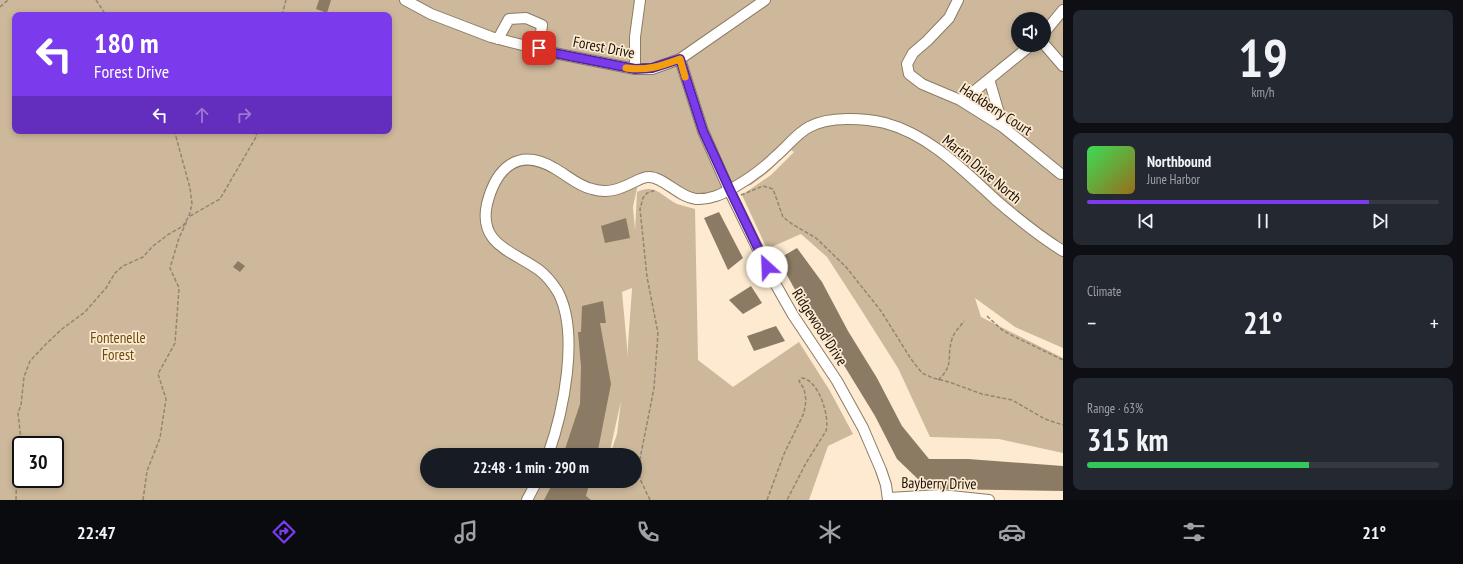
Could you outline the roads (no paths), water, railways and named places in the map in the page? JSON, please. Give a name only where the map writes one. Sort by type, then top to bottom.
[{"type":"street","name":"Forest Drive","points":[[405,0],[431,14],[498,39],[539,48],[554,53],[635,69],[652,68],[680,59],[764,0]]},
{"type":"street","points":[[635,69],[635,37],[640,0]]},
{"type":"street","name":"Hackberry Court","points":[[958,0],[949,18],[927,41],[913,52],[907,64],[909,74],[922,84],[960,100],[1003,127],[1061,174]]},
{"type":"street","points":[[1051,25],[1063,10]]},
{"type":"street","points":[[498,39],[509,19],[526,18],[542,25],[539,48]]},
{"type":"street","points":[[960,100],[1022,52]]},
{"type":"street","points":[[1051,52],[1063,66]]},
{"type":"street","name":"Ridgewood Drive","points":[[680,59],[703,131],[732,194],[772,278],[793,315],[837,381],[863,428],[881,470],[888,499]]},
{"type":"street","points":[[989,79],[1003,127]]},
{"type":"street","name":"Martin Drive North","points":[[550,448],[558,423],[565,385],[568,357],[566,315],[562,302],[550,280],[540,271],[502,248],[491,236],[486,222],[487,207],[492,189],[500,172],[511,164],[524,160],[531,160],[553,167],[577,183],[594,190],[613,191],[648,177],[662,182],[689,198],[708,199],[732,194],[807,128],[825,121],[838,119],[875,121],[897,127],[909,133],[947,157],[1014,216],[1063,251]]},
{"type":"street","points":[[527,500],[533,488]]},
{"type":"street","name":"Bayberry Drive","points":[[888,499],[941,495],[988,500]]},
{"type":"park label","name":"Fontenelle Forest","points":[[118,346]]}]
